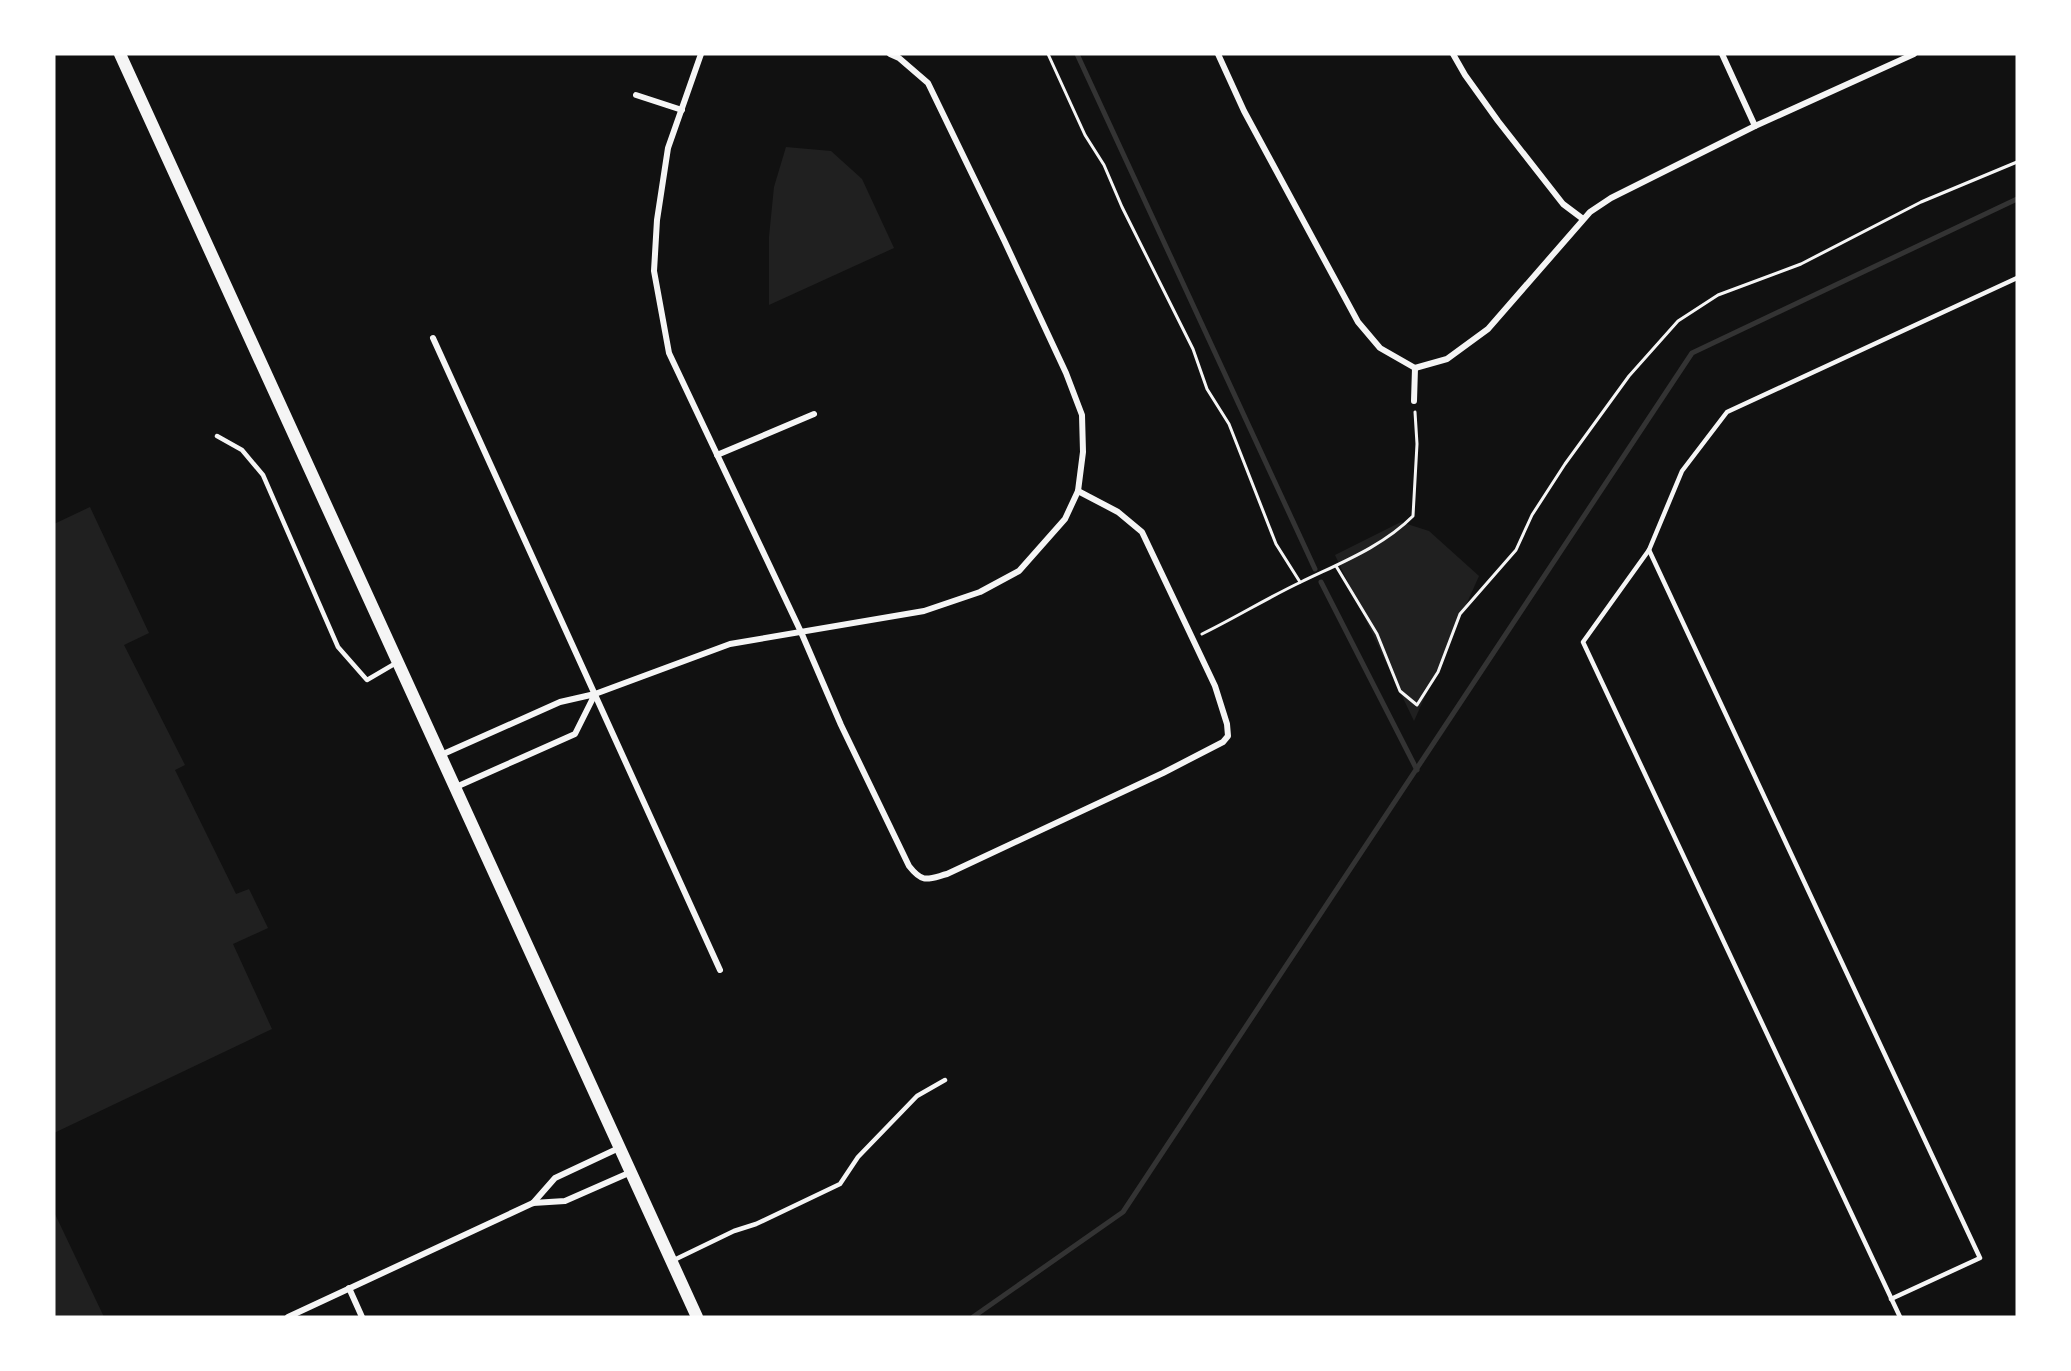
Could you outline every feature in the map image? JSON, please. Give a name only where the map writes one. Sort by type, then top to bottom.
[{"type":"main road","points":[[120,54],[697,1317]]},
{"type":"street","points":[[701,54],[667,158],[657,219],[654,271],[669,353],[801,632],[841,725],[909,866],[918,877],[927,880],[948,874],[1163,773],[1223,742],[1227,736],[1227,724],[1215,686],[1142,532],[1118,512],[1078,491]]},
{"type":"street","points":[[441,755],[560,702],[594,694],[730,644],[924,611],[980,592],[1019,571],[1065,519],[1078,491],[1083,452],[1082,415],[1066,373],[928,83],[890,54]]},
{"type":"street","points":[[1218,54],[1244,111],[1358,322],[1380,348],[1415,368],[1447,359],[1488,329],[1583,219],[1611,198],[1755,126],[1914,54]]},
{"type":"street","points":[[1453,54],[1498,121],[1563,204],[1583,219]]},
{"type":"street","points":[[1722,54],[1755,126]]},
{"type":"street","points":[[636,95],[682,110]]},
{"type":"street","points":[[433,338],[720,970]]},
{"type":"street","points":[[1414,401],[1415,368]]},
{"type":"street","points":[[717,455],[814,414]]},
{"type":"street","points":[[456,787],[574,734],[594,694]]},
{"type":"street","points":[[533,1203],[555,1178],[620,1147]]},
{"type":"street","points":[[288,1317],[533,1203],[566,1201],[631,1172]]},
{"type":"street","points":[[349,1288],[362,1317]]},
{"type":"lane","points":[[1900,1317],[1583,642],[1649,550],[1682,471],[1727,412],[2017,278]]},
{"type":"lane","points":[[217,436],[242,450],[262,475],[338,647],[367,680],[398,662]]},
{"type":"lane","points":[[1649,550],[1980,1258],[1891,1299]]},
{"type":"lane","points":[[671,1261],[840,1184],[858,1157],[916,1096],[945,1080]]},
{"type":"path","points":[[1048,54],[1085,135],[1104,165],[1122,207],[1193,349],[1207,389],[1228,424],[1276,544],[1300,582]]},
{"type":"path","points":[[1336,566],[1377,634],[1400,691],[1417,705],[1438,672],[1460,614],[1516,550],[1532,515],[1565,464],[1629,376],[1678,321],[1718,295],[1802,264],[1922,202],[2017,162]]},
{"type":"path","points":[[1192,638],[1300,582],[1350,560],[1401,528],[1413,516],[1417,444],[1414,401]]},
{"type":"shaded area","points":[[786,147],[831,151],[862,179],[894,248],[769,305],[769,237],[774,187]]},
{"type":"shaded area","points":[[90,507],[149,633],[124,645],[185,765],[175,770],[236,894],[249,889],[268,928],[233,944],[272,1029],[54,1133],[54,524]]},
{"type":"shaded area","points":[[1401,522],[1429,531],[1479,576],[1414,721],[1335,555]]},
{"type":"shaded area","points":[[54,1212],[104,1317],[54,1317]]},
{"type":"waterway","points":[[1077,54],[1315,569]]},
{"type":"waterway","points":[[973,1317],[1123,1212],[1692,353],[2017,199]]},
{"type":"waterway","points":[[1321,582],[1417,770]]}]
